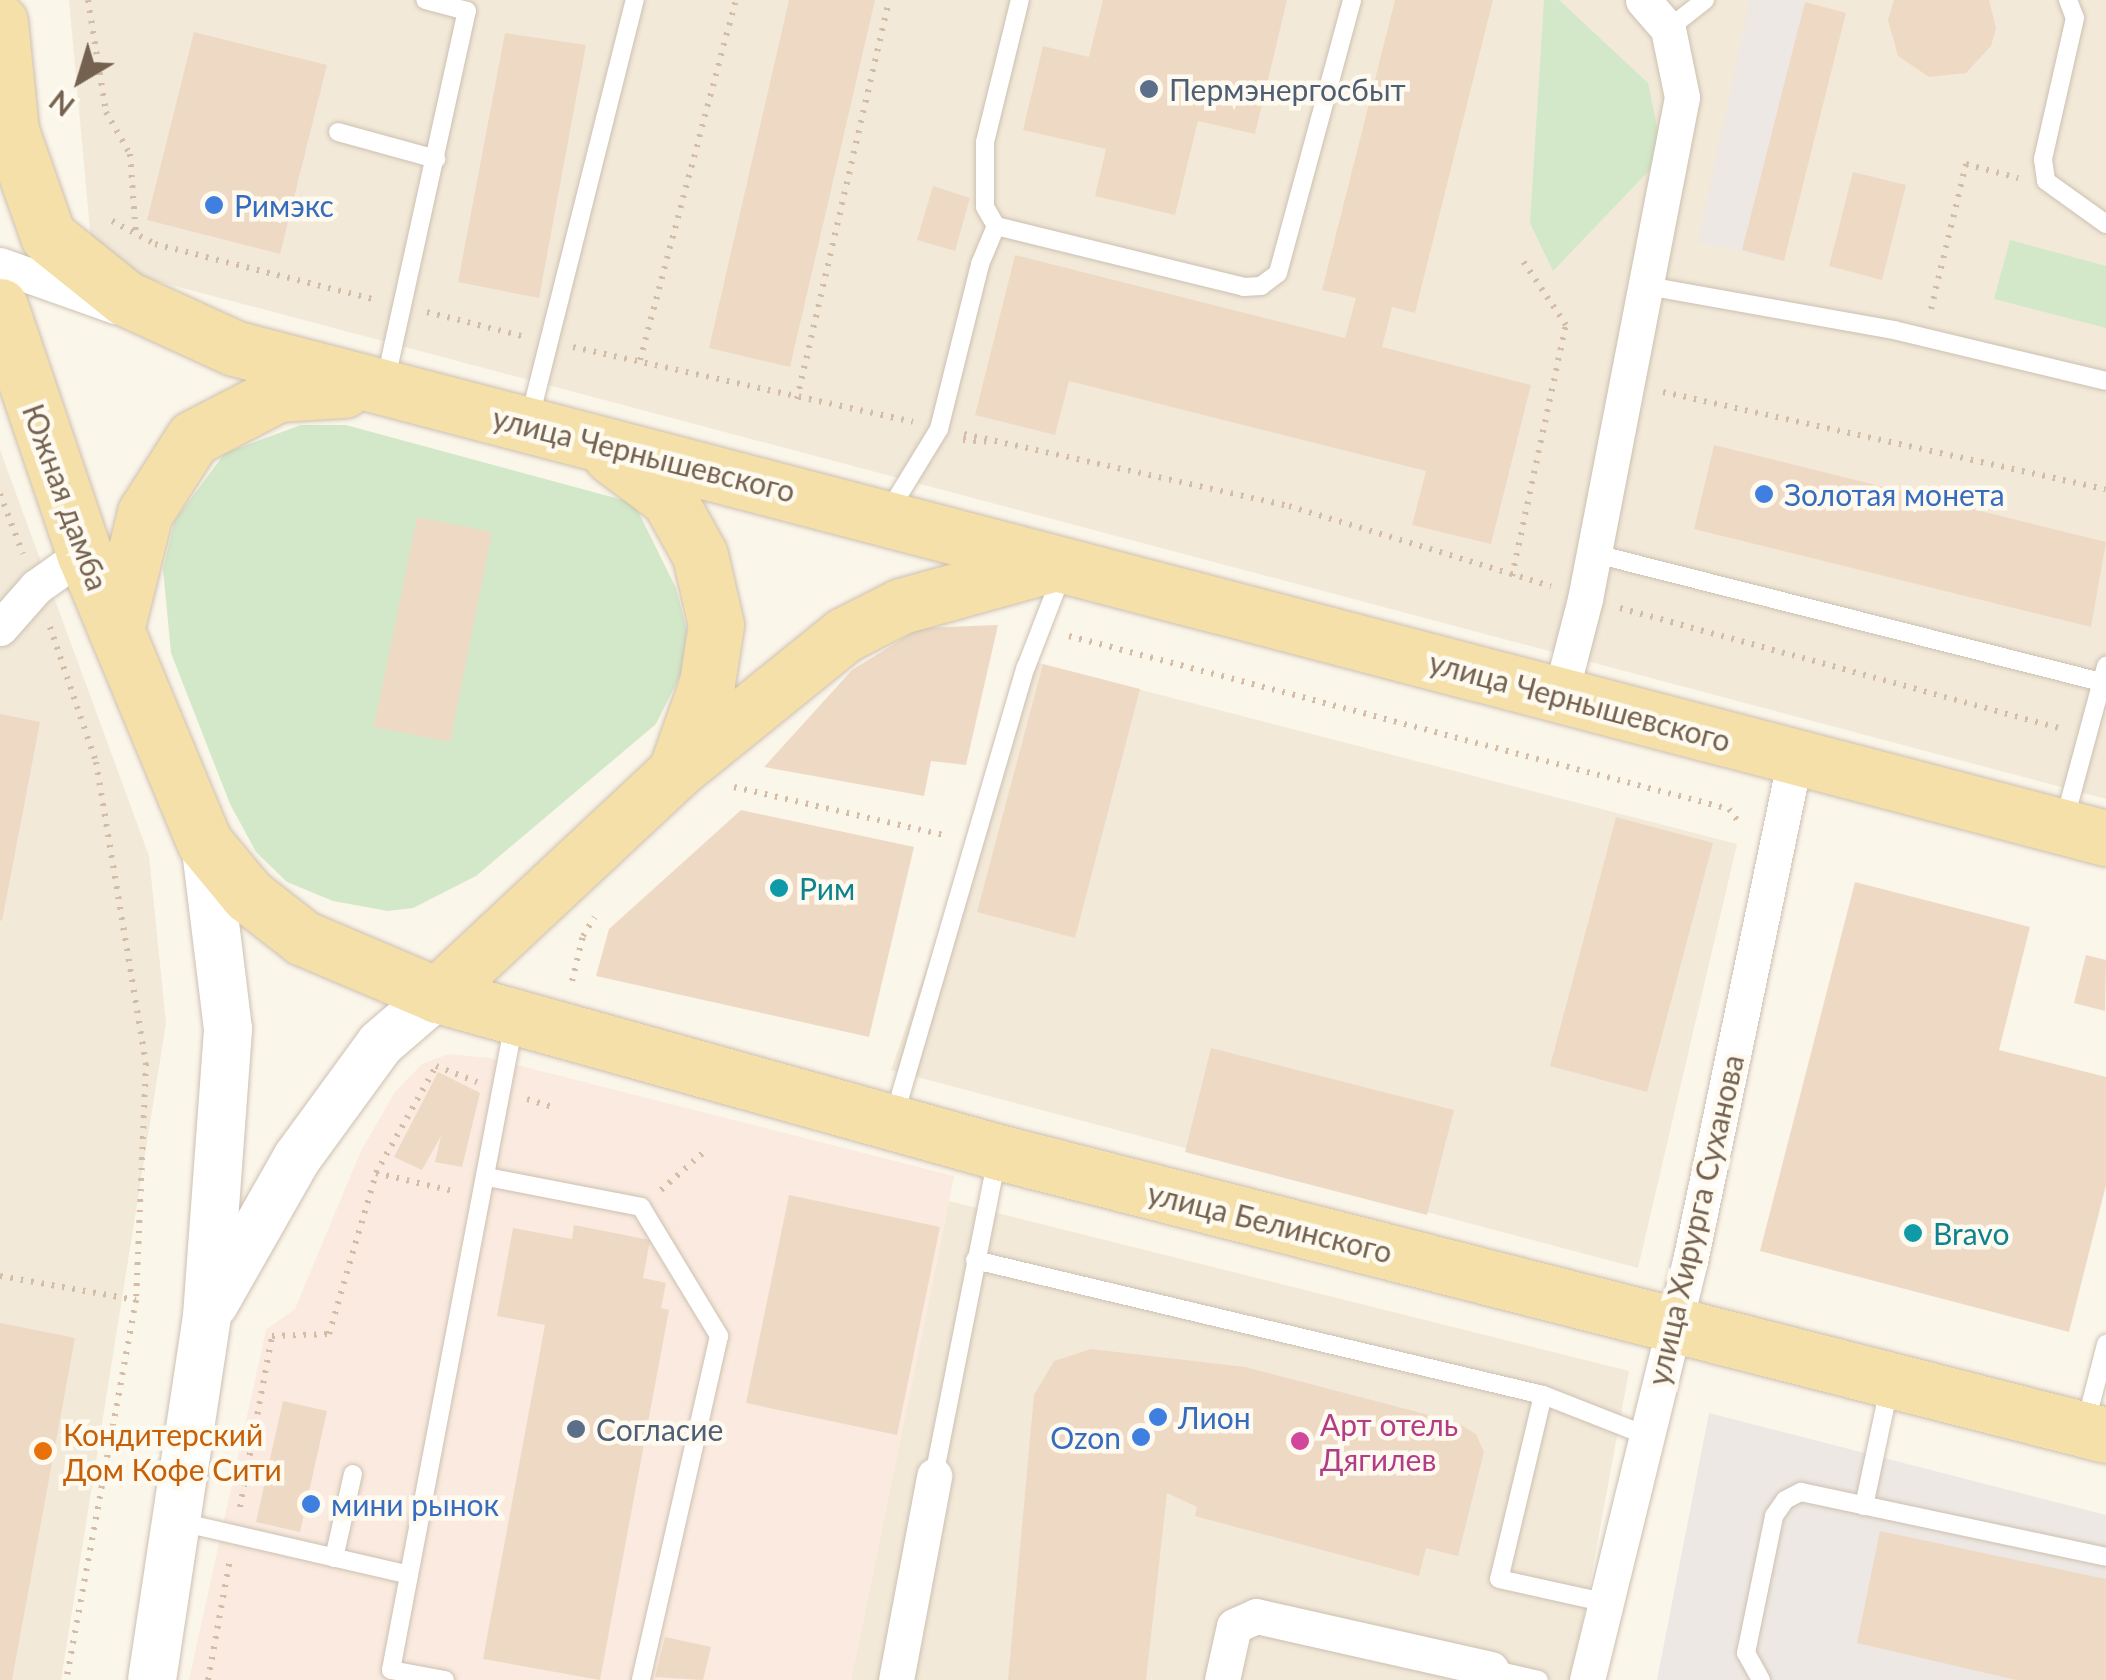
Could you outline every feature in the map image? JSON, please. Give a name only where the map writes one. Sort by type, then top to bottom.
[{"type":"main road","name":"улица Чернышевского","points":[[0,22],[11,131],[48,236],[125,298],[234,348],[2084,832]]},
{"type":"main road","name":"Южная дамба","points":[[0,306],[84,553],[205,843]]},
{"type":"main road","points":[[116,630],[145,513],[193,438],[278,394],[384,388]]},
{"type":"main road","points":[[588,439],[668,498],[700,555],[716,626],[708,684],[676,771]]},
{"type":"main road","points":[[207,1316],[297,1158],[380,1044],[676,771],[844,635],[900,606],[1059,565]]},
{"type":"main road","points":[[152,1680],[207,1316],[228,1029],[205,843]]},
{"type":"main road","name":"улица Белинского","points":[[205,843],[248,895],[303,938],[437,995],[998,1152],[2095,1432]]},
{"type":"street","points":[[1560,696],[1585,599],[1682,97],[1668,29],[1643,0]]},
{"type":"street","name":"улица Чернышевского","points":[[0,265],[234,348]]},
{"type":"street","points":[[0,628],[36,587],[84,553]]},
{"type":"street","name":"улица Хирурга Суханова","points":[[1587,1680],[1603,1602],[1674,1325],[1795,758]]},
{"type":"street","points":[[896,1680],[934,1476]]},
{"type":"street","points":[[1222,1680],[1234,1626],[1256,1616],[1490,1669]]},
{"type":"lane","points":[[384,388],[467,11],[426,0]]},
{"type":"lane","points":[[528,424],[634,0]]},
{"type":"lane","points":[[1020,0],[984,142],[985,206],[996,226],[1261,286],[1278,273],[1352,0]]},
{"type":"lane","points":[[1668,29],[1706,0]]},
{"type":"lane","points":[[2068,0],[2075,18],[2043,159],[2046,181],[2106,224]]},
{"type":"lane","points":[[338,132],[436,159]]},
{"type":"lane","points":[[886,516],[939,429],[980,264],[996,226]]},
{"type":"lane","points":[[1647,286],[1894,330],[2106,381]]},
{"type":"lane","points":[[1592,553],[2104,674],[2088,736],[2084,832]]},
{"type":"lane","points":[[893,1122],[1059,565]]},
{"type":"lane","points":[[0,601],[36,587]]},
{"type":"lane","points":[[445,1680],[391,1670],[504,1092],[515,1018]]},
{"type":"lane","points":[[934,1476],[976,1260],[989,1220],[998,1152]]},
{"type":"lane","points":[[487,1178],[641,1207],[719,1336],[641,1680]]},
{"type":"lane","points":[[976,1260],[1543,1395],[1645,1435]]},
{"type":"lane","points":[[2095,1432],[2106,1344]]},
{"type":"lane","points":[[1864,1506],[1890,1380]]},
{"type":"lane","points":[[1543,1395],[1499,1579],[1603,1602]]},
{"type":"lane","points":[[334,1558],[353,1474]]},
{"type":"lane","points":[[1761,1680],[1746,1653],[1774,1516],[1802,1492],[2106,1557]]},
{"type":"lane","points":[[176,1521],[409,1576]]},
{"type":"lane","points":[[1490,1669],[1539,1680]]},
{"type":"path","points":[[88,0],[106,112],[130,154],[136,237]]},
{"type":"path","points":[[640,360],[736,0]]},
{"type":"path","points":[[797,399],[889,0]]},
{"type":"path","points":[[1939,325],[1930,313],[1966,164],[2015,178]]},
{"type":"path","points":[[1512,576],[1566,325],[1521,258]]},
{"type":"path","points":[[1627,385],[2106,489]]},
{"type":"path","points":[[996,441],[1288,506],[1512,576],[1546,583],[1585,599],[2088,736]]},
{"type":"path","points":[[0,494],[96,762],[146,1064],[136,1300],[66,1680]]},
{"type":"path","points":[[1040,628],[1729,809],[1743,840]]},
{"type":"path","points":[[734,787],[977,843]]},
{"type":"path","points":[[272,1336],[329,1334],[376,1172],[436,1066],[550,1106]]},
{"type":"path","points":[[641,1207],[706,1150]]},
{"type":"path","points":[[376,1172],[433,1186]]},
{"type":"path","points":[[0,1276],[136,1300]]},
{"type":"shaded area","points":[[69,0],[2106,0],[2106,799],[119,271],[92,252]]},
{"type":"shaded area","points":[[1750,0],[1796,0],[1846,13],[1784,261],[1698,242]]},
{"type":"shaded area","points":[[0,450],[149,856],[166,1023],[61,1680],[0,1680]]},
{"type":"shaded area","points":[[1018,658],[1737,844],[1638,1268],[891,1070],[975,829]]},
{"type":"shaded area","points":[[449,1054],[489,1058],[954,1176],[851,1680],[189,1680],[266,1330],[295,1309],[361,1151],[395,1092],[422,1064]]},
{"type":"shaded area","points":[[949,1201],[1629,1371],[1572,1680],[851,1680]]},
{"type":"shaded area","points":[[1709,1413],[2106,1515],[2106,1680],[1657,1680]]},
{"type":"green space","points":[[1544,0],[1559,0],[1648,83],[1663,156],[1553,271],[1530,223]]},
{"type":"green space","points":[[2010,240],[2106,266],[2106,328],[1994,299]]},
{"type":"green space","points":[[301,425],[346,425],[634,503],[676,588],[687,630],[681,674],[656,724],[476,876],[413,908],[388,911],[333,901],[287,882],[256,852],[230,804],[171,653],[163,569],[175,520],[225,453]]},
{"type":"building","points":[[789,0],[875,0],[790,367],[709,348]]},
{"type":"building","name":"Пермэнергосбыт","points":[[1103,0],[1287,0],[1255,134],[1198,121],[1175,215],[1095,196],[1106,149],[1023,130],[1043,46],[1089,57]]},
{"type":"building","points":[[1395,0],[1493,0],[1415,313],[1392,307],[1382,347],[1531,385],[1491,544],[1412,525],[1426,471],[1069,381],[1055,435],[975,415],[1015,255],[1345,338],[1356,298],[1322,290]]},
{"type":"building","points":[[1894,0],[1989,0],[1996,28],[1991,46],[1966,73],[1929,77],[1898,56],[1888,20]]},
{"type":"building","points":[[1805,2],[1846,13],[1784,261],[1742,250]]},
{"type":"building","points":[[194,32],[327,65],[280,254],[147,220]]},
{"type":"building","points":[[505,33],[586,45],[539,298],[458,282]]},
{"type":"building","points":[[1853,172],[1906,185],[1882,280],[1829,266]]},
{"type":"building","points":[[933,186],[970,198],[955,251],[917,240]]},
{"type":"building","points":[[1714,445],[2106,542],[2091,627],[1694,529]]},
{"type":"building","points":[[417,517],[492,532],[450,742],[374,727]]},
{"type":"building","points":[[998,625],[966,765],[931,761],[924,796],[764,767],[852,670],[920,628]]},
{"type":"building","points":[[1043,664],[1140,689],[1075,938],[977,912]]},
{"type":"building","points":[[0,714],[40,722],[2,921],[0,920]]},
{"type":"building","name":"Рим","points":[[741,810],[914,847],[869,1037],[596,976],[609,929]]},
{"type":"building","points":[[1616,817],[1713,843],[1647,1092],[1550,1066]]},
{"type":"building","points":[[1855,882],[2030,927],[1999,1050],[2106,1077],[2106,1185],[2069,1332],[1760,1251]]},
{"type":"building","points":[[2086,955],[2106,960],[2105,1011],[2074,1003]]},
{"type":"building","points":[[1211,1048],[1454,1110],[1427,1215],[1185,1152]]},
{"type":"building","points":[[438,1072],[480,1093],[462,1167],[435,1162],[441,1136],[422,1170],[394,1157]]},
{"type":"building","points":[[789,1195],[940,1227],[897,1435],[746,1403]]},
{"type":"building","points":[[574,1225],[650,1240],[643,1278],[666,1283],[661,1308],[669,1310],[600,1680],[483,1659],[545,1325],[497,1316],[513,1228],[572,1239]]},
{"type":"building","points":[[0,1323],[75,1338],[12,1680],[0,1680]]},
{"type":"building","points":[[1091,1349],[1245,1367],[1456,1422],[1476,1434],[1484,1452],[1458,1556],[1426,1548],[1419,1576],[1195,1516],[1197,1507],[1167,1493],[1146,1680],[1008,1680],[1034,1395],[1054,1361]]},
{"type":"building","points":[[283,1401],[327,1411],[300,1532],[256,1522]]},
{"type":"building","points":[[1880,1531],[2106,1579],[2106,1680],[2016,1680],[1857,1643]]},
{"type":"building","points":[[665,1637],[711,1647],[703,1680],[655,1677]]},
{"type":"place","name":"Пермэнергосбыт","points":[[1149,89]]},
{"type":"place","name":"Римэкс","points":[[214,205]]},
{"type":"place","name":"Золотая монета","points":[[1764,494]]},
{"type":"place","name":"Рим","points":[[779,888]]},
{"type":"place","name":"Bravo","points":[[1913,1233]]},
{"type":"place","name":"Лион","points":[[1158,1417]]},
{"type":"place","name":"Согласие","points":[[576,1429]]},
{"type":"place","name":"Ozon","points":[[1141,1437]]},
{"type":"place","name":"Арт отель Дягилев","points":[[1300,1441]]},
{"type":"place","name":"Кондитерский Дом Кофе Сити","points":[[43,1451]]},
{"type":"place","name":"мини рынок","points":[[311,1504]]}]
